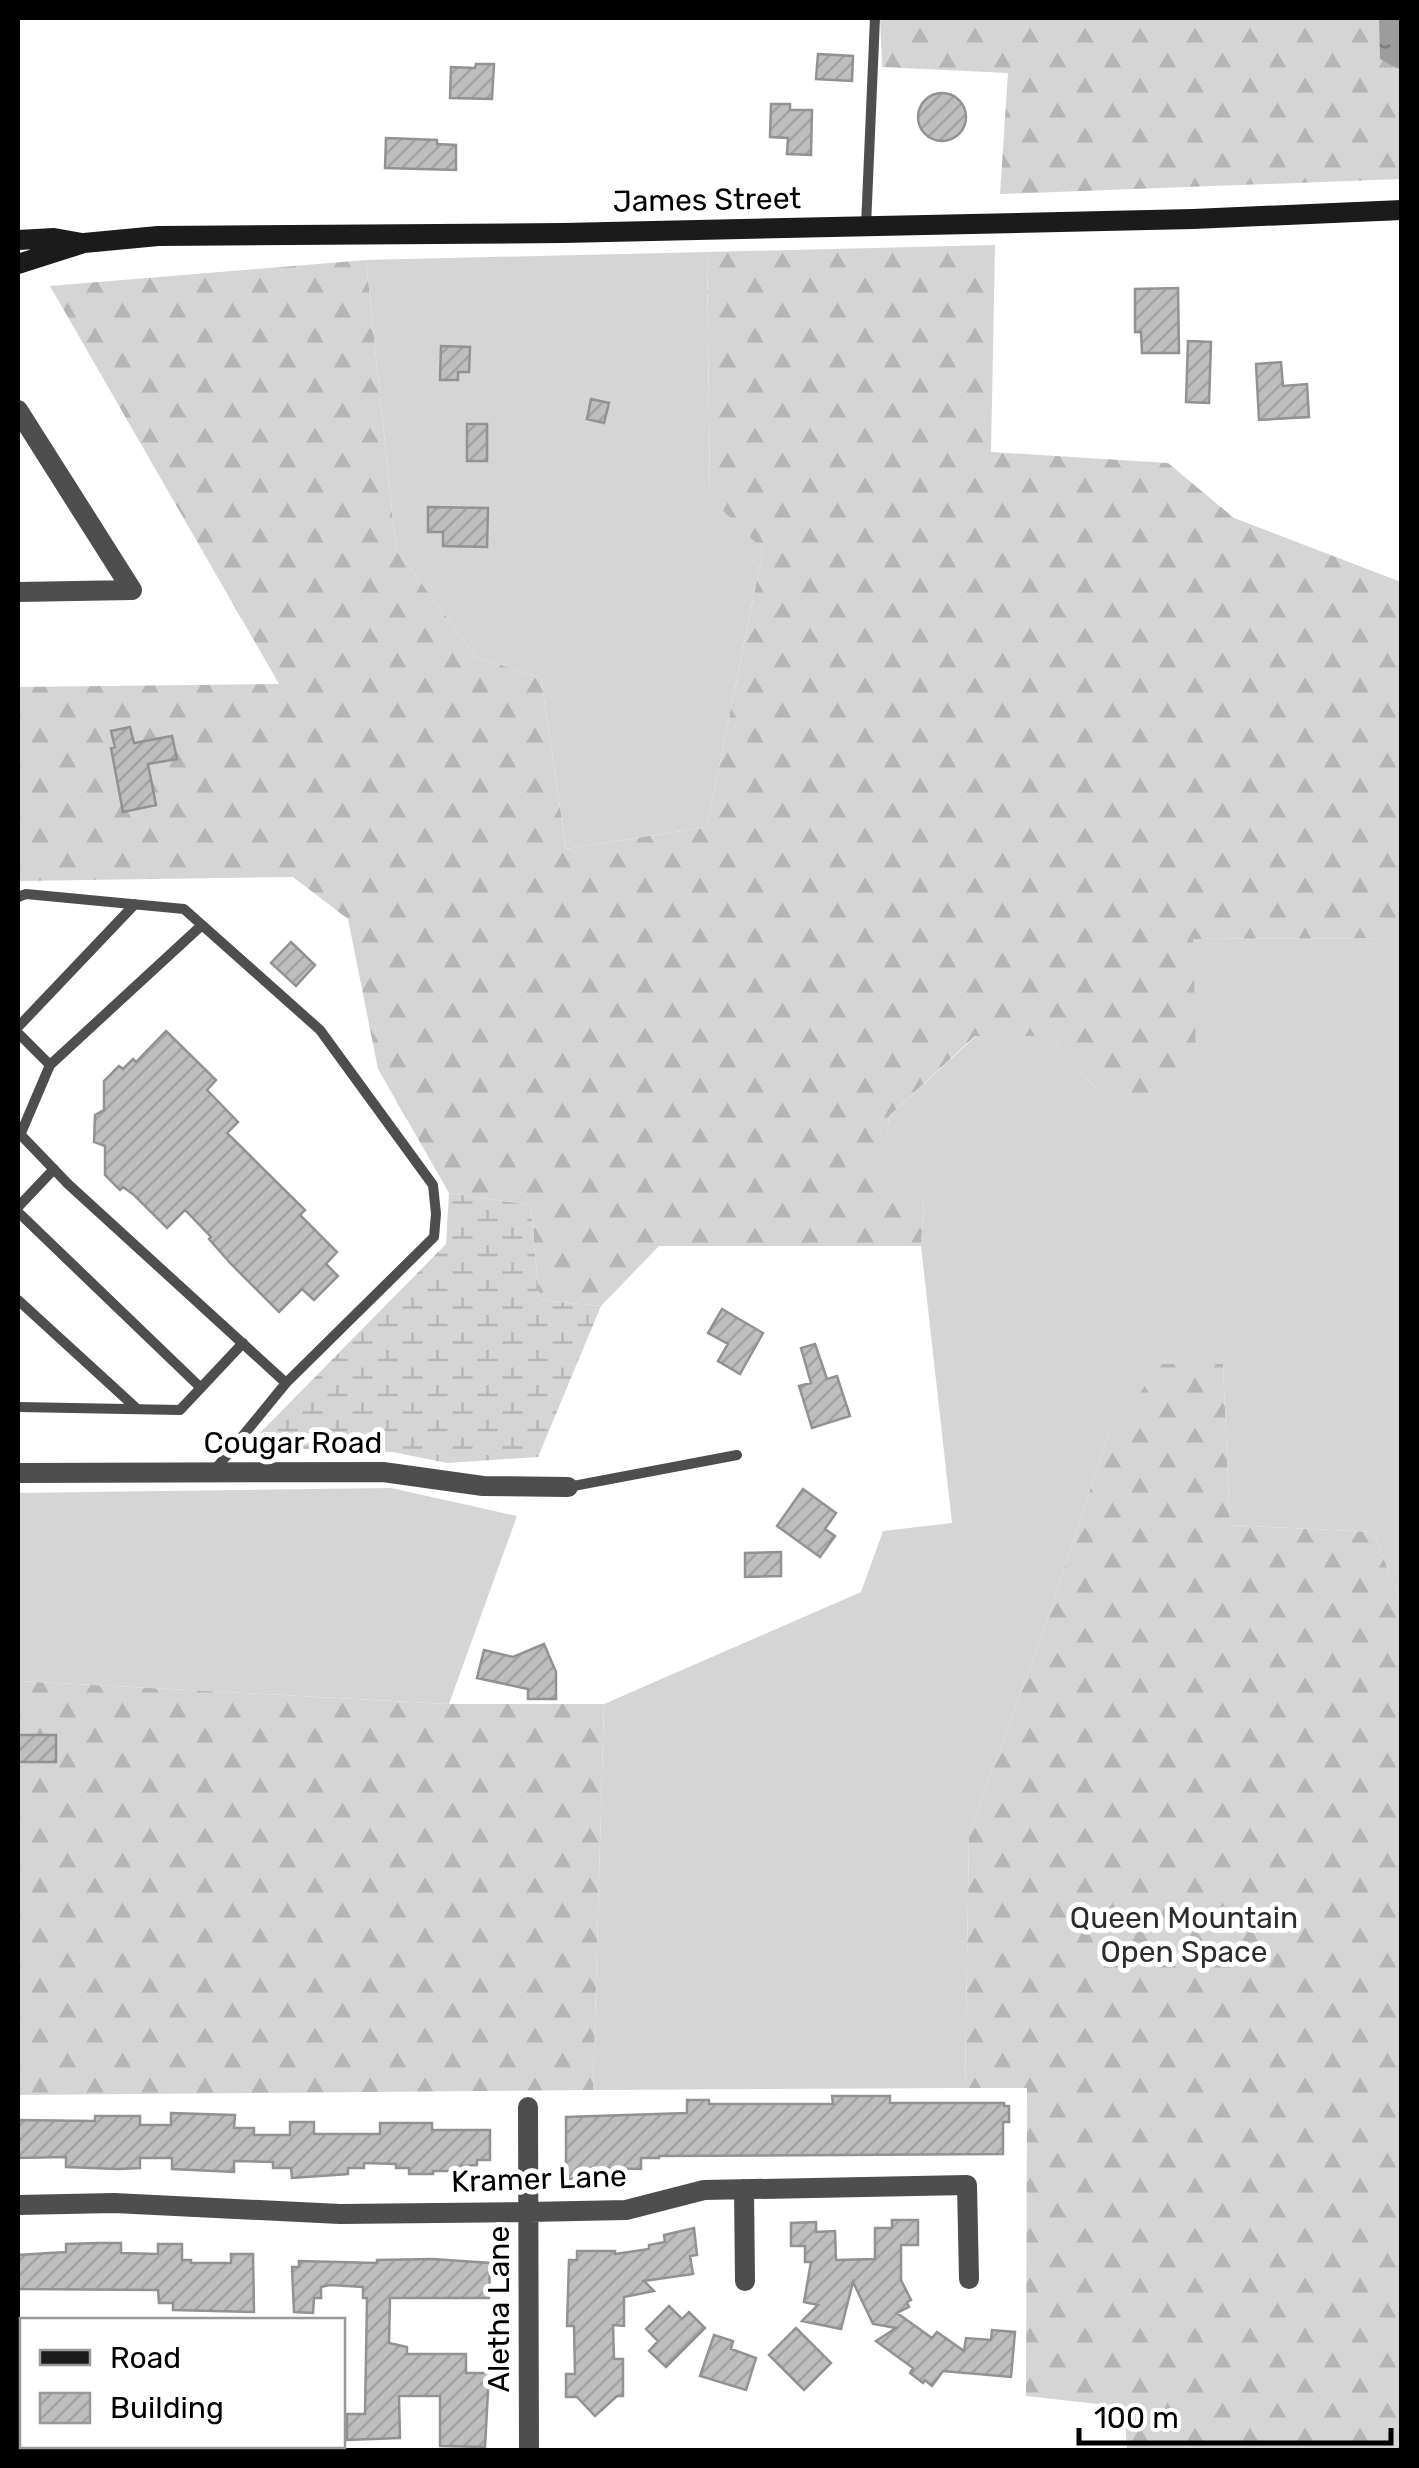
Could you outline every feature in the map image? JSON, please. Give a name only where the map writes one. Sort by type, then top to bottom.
[{"type":"street","name":"James Street","points":[[18,264],[84,243],[158,236],[563,233],[1193,219],[1402,210]]},
{"type":"street","points":[[18,240],[54,238],[84,243]]},
{"type":"street","points":[[18,410],[132,590],[18,592]]},
{"type":"street","name":"Cougar Road","points":[[18,1473],[383,1472],[483,1486],[568,1487]]},
{"type":"street","name":"Aletha Lane","points":[[528,2107],[529,2450]]},
{"type":"street","name":"Kramer Lane","points":[[18,2205],[114,2204],[340,2214],[626,2210],[704,2190],[967,2185],[969,2279]]},
{"type":"street","points":[[744,2188],[745,2281]]},
{"type":"lane","points":[[866,226],[875,18]]},
{"type":"lane","points":[[18,896],[184,909],[320,1030],[433,1185],[434,1236],[286,1383],[212,1472]]},
{"type":"lane","points":[[50,1065],[18,1030],[135,904]]},
{"type":"lane","points":[[202,925],[50,1065],[19,1133],[286,1383]]},
{"type":"lane","points":[[54,1169],[18,1209],[201,1388]]},
{"type":"lane","points":[[18,1300],[135,1407]]},
{"type":"lane","points":[[18,1407],[180,1410],[243,1343]]},
{"type":"lane","points":[[568,1487],[737,1455]]},
{"type":"green space","points":[[880,18],[1401,18],[1401,179],[1000,194],[1008,73],[882,67]]},
{"type":"green space","points":[[995,245],[991,452],[1168,463],[1234,518],[1401,582],[1401,938],[1193,939],[1196,1050],[1179,1092],[1101,1094],[1049,1036],[975,1036],[889,1116],[882,1183],[924,1198],[921,1246],[659,1246],[601,1306],[539,1300],[531,1205],[449,1193],[378,1069],[348,919],[293,877],[18,881],[18,687],[279,684],[50,286],[366,260],[396,549],[476,657],[541,678],[566,849],[707,827],[763,550],[710,498],[707,252]]},
{"type":"green space","points":[[707,252],[710,497],[763,550],[707,827],[566,849],[541,678],[476,657],[396,549],[366,260]]},
{"type":"green space","points":[[1401,938],[1401,1602],[1373,1532],[1230,1525],[1223,1364],[1108,1435],[1054,1601],[969,1834],[965,2088],[593,2090],[604,1704],[861,1592],[883,1531],[952,1523],[921,1246],[924,1198],[881,1184],[889,1116],[976,1036],[1049,1036],[1101,1094],[1196,1050],[1192,939]]},
{"type":"green space","points":[[449,1193],[531,1205],[539,1300],[601,1306],[538,1457],[447,1463],[393,1452],[246,1447],[446,1244]]},
{"type":"green space","name":"Queen Mountain Open Space","points":[[1162,1364],[1223,1364],[1230,1525],[1373,1532],[1401,1602],[1401,2450],[1127,2450],[1124,2407],[1026,2396],[1027,2088],[965,2088],[969,1834],[1054,1601],[1108,1435]]},
{"type":"green space","points":[[391,1488],[517,1516],[449,1704],[18,1681],[18,1493]]},
{"type":"green space","points":[[18,1681],[449,1704],[604,1704],[593,2090],[18,2095]]},
{"type":"water","points":[[1379,18],[1401,18],[1401,70],[1380,59]]},
{"type":"building","points":[[818,54],[853,56],[852,81],[816,79]]},
{"type":"building","points":[[476,64],[494,64],[492,99],[450,98],[451,67],[475,68]]},
{"type":"building","points":[[942,93],[959,100],[966,117],[959,134],[942,141],[925,134],[918,117],[925,100]]},
{"type":"building","points":[[771,104],[790,104],[790,110],[812,110],[811,155],[787,154],[788,138],[770,137]]},
{"type":"building","points":[[386,138],[437,140],[437,144],[456,145],[456,170],[385,168]]},
{"type":"building","points":[[1178,288],[1179,353],[1142,353],[1141,332],[1135,332],[1135,289]]},
{"type":"building","points":[[1188,341],[1211,342],[1209,403],[1186,402]]},
{"type":"building","points":[[441,346],[470,347],[469,372],[458,372],[458,380],[440,380]]},
{"type":"building","points":[[1281,362],[1283,386],[1307,384],[1309,417],[1259,420],[1256,364]]},
{"type":"building","points":[[591,399],[609,403],[604,423],[587,419]]},
{"type":"building","points":[[467,424],[487,424],[487,461],[467,461]]},
{"type":"building","points":[[428,507],[488,508],[487,547],[443,546],[443,532],[428,532]]},
{"type":"building","points":[[130,727],[134,743],[172,736],[177,759],[148,764],[156,805],[123,812],[111,731]]},
{"type":"building","points":[[291,942],[315,965],[296,986],[271,963]]},
{"type":"building","points":[[166,1031],[216,1080],[207,1090],[238,1122],[227,1133],[305,1210],[300,1215],[337,1252],[326,1264],[338,1276],[314,1300],[302,1289],[279,1312],[185,1210],[167,1228],[134,1195],[123,1187],[120,1190],[105,1175],[105,1146],[94,1142],[95,1115],[104,1110],[104,1081],[119,1066],[123,1069],[133,1059],[136,1062]]},
{"type":"building","points":[[722,1309],[763,1333],[740,1374],[718,1361],[728,1344],[708,1333]]},
{"type":"building","points":[[815,1344],[827,1379],[837,1376],[850,1416],[812,1428],[799,1386],[811,1383],[801,1348]]},
{"type":"building","points":[[803,1489],[836,1513],[825,1529],[835,1536],[820,1557],[777,1526]]},
{"type":"building","points":[[781,1552],[781,1576],[745,1577],[745,1553]]},
{"type":"building","points":[[544,1644],[556,1672],[556,1699],[528,1699],[528,1689],[477,1678],[484,1650],[513,1657]]},
{"type":"building","points":[[18,1735],[56,1735],[56,1762],[18,1762]]},
{"type":"building","points":[[832,2096],[890,2096],[890,2103],[1004,2103],[1009,2106],[1009,2122],[1003,2122],[1003,2154],[659,2156],[641,2158],[641,2169],[591,2168],[591,2179],[566,2179],[566,2117],[687,2113],[687,2100],[709,2100],[709,2104],[833,2104]]},
{"type":"building","points":[[171,2113],[235,2115],[234,2128],[254,2128],[254,2135],[290,2135],[290,2122],[314,2122],[314,2134],[380,2134],[380,2123],[432,2123],[432,2130],[490,2130],[490,2160],[477,2160],[477,2165],[462,2166],[462,2171],[433,2174],[409,2174],[409,2168],[396,2168],[396,2164],[364,2163],[364,2168],[348,2168],[348,2174],[292,2178],[291,2168],[273,2168],[273,2162],[234,2161],[234,2172],[172,2169],[172,2158],[140,2158],[140,2168],[118,2169],[66,2167],[66,2157],[18,2158],[18,2120],[95,2121],[95,2116],[140,2116],[140,2125],[171,2125]]},
{"type":"building","points":[[892,2220],[918,2220],[918,2245],[901,2245],[901,2280],[911,2300],[907,2302],[909,2307],[897,2313],[932,2338],[937,2332],[964,2351],[966,2338],[991,2340],[992,2330],[1015,2332],[1011,2377],[943,2371],[932,2386],[925,2380],[923,2383],[910,2373],[913,2368],[876,2341],[896,2328],[873,2324],[853,2282],[841,2329],[802,2321],[818,2305],[804,2302],[811,2262],[805,2262],[805,2246],[791,2246],[791,2223],[816,2222],[816,2232],[835,2231],[836,2260],[875,2259],[875,2228],[892,2228]]},
{"type":"building","points":[[694,2228],[697,2255],[690,2256],[693,2274],[644,2281],[654,2291],[624,2297],[624,2326],[613,2325],[614,2359],[623,2359],[623,2396],[617,2396],[595,2416],[577,2397],[566,2397],[566,2374],[575,2374],[574,2326],[567,2326],[569,2260],[577,2260],[577,2251],[615,2254],[649,2249],[649,2245],[665,2242],[664,2235]]},
{"type":"building","points":[[121,2243],[121,2253],[158,2254],[158,2244],[182,2244],[182,2260],[191,2263],[231,2263],[231,2254],[253,2254],[254,2312],[173,2310],[173,2303],[159,2303],[158,2290],[18,2289],[18,2255],[66,2252],[66,2244]]},
{"type":"building","points":[[433,2259],[490,2263],[489,2298],[390,2298],[389,2343],[407,2347],[407,2354],[466,2354],[466,2373],[489,2373],[485,2447],[440,2446],[440,2396],[399,2396],[400,2438],[347,2440],[347,2414],[365,2414],[367,2298],[363,2298],[363,2287],[330,2285],[321,2287],[321,2298],[314,2298],[313,2313],[294,2312],[292,2267],[299,2267],[299,2261],[377,2263]]},
{"type":"building","points":[[669,2306],[682,2319],[689,2312],[705,2328],[666,2367],[649,2351],[658,2341],[646,2329]]},
{"type":"building","points":[[796,2328],[831,2363],[804,2390],[769,2355]]},
{"type":"building","points":[[714,2335],[733,2341],[731,2349],[756,2358],[746,2390],[700,2376]]}]
